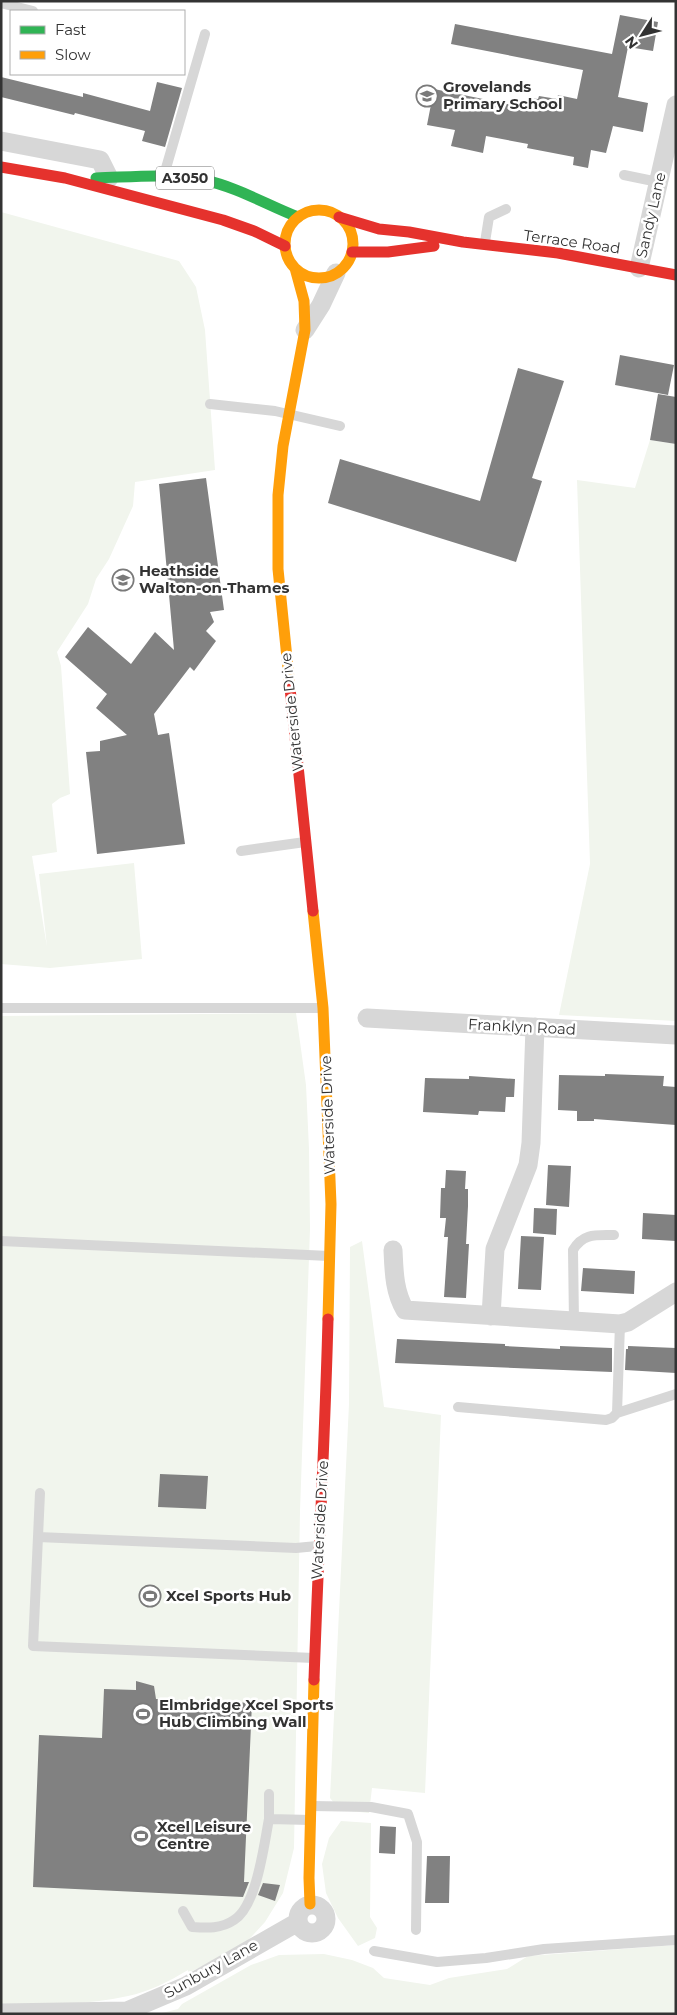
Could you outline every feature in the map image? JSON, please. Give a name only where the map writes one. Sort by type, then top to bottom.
[{"type":"street","name":"Sandy Lane","points":[[639,268],[676,104]]},
{"type":"street","points":[[1,140],[100,160],[109,178]]},
{"type":"street","name":"A3050","points":[[1,167],[163,192],[204,180],[228,186],[267,205],[298,217]]},
{"type":"street","name":"A3050","points":[[65,178],[109,178],[163,192],[285,246]]},
{"type":"street","points":[[314,210],[323,210],[339,217],[348,227],[352,239],[352,252],[347,262],[330,276],[319,278],[307,276],[290,262],[285,246],[288,230],[298,217],[314,210]]},
{"type":"street","name":"Terrace Road","points":[[339,217],[379,229],[409,232],[463,242],[558,253],[676,275]]},
{"type":"street","name":"Terrace Road","points":[[352,252],[388,252],[463,242]]},
{"type":"street","name":"Waterside Drive","points":[[295,268],[304,301],[305,330],[288,415],[278,496],[278,569],[324,1008],[331,1204],[326,1410],[318,1546],[309,1878],[310,1904]]},
{"type":"street","name":"Waterside Drive","points":[[305,330],[321,305],[336,272]]},
{"type":"street","name":"Franklyn Road","points":[[367,1018],[676,1035]]},
{"type":"street","points":[[491,1316],[495,1249],[528,1165],[535,1027]]},
{"type":"street","points":[[393,1250],[395,1284],[399,1300],[405,1310],[620,1324],[628,1322],[676,1292]]},
{"type":"street","points":[[310,1904],[318,1906],[325,1913],[326,1923],[314,1933],[308,1933],[300,1928],[298,1922],[298,1913],[310,1904]]},
{"type":"street","name":"Sunbury Lane","points":[[1,2013],[127,2011],[186,1986],[298,1922]]},
{"type":"lane","points":[[1,3],[29,10]]},
{"type":"lane","points":[[163,192],[205,34]]},
{"type":"lane","points":[[624,176],[658,182]]},
{"type":"lane","points":[[485,244],[489,217],[506,209]]},
{"type":"lane","points":[[210,404],[275,411],[340,426]]},
{"type":"lane","points":[[241,851],[306,842]]},
{"type":"lane","points":[[1,1008],[324,1008]]},
{"type":"lane","points":[[574,1322],[573,1250],[578,1242],[587,1236],[614,1235]]},
{"type":"lane","points":[[1,1241],[330,1256]]},
{"type":"lane","points":[[617,1413],[620,1324]]},
{"type":"lane","points":[[458,1407],[606,1420],[612,1418],[617,1413],[676,1394]]},
{"type":"lane","points":[[40,1492],[33,1646],[315,1658]]},
{"type":"lane","points":[[38,1537],[296,1548],[318,1546]]},
{"type":"lane","points":[[183,1911],[192,1928],[215,1928],[235,1920],[244,1912],[254,1889],[262,1859],[268,1818],[269,1794]]},
{"type":"lane","points":[[311,1806],[371,1807],[408,1814],[417,1842],[416,1930]]},
{"type":"lane","points":[[268,1818],[311,1820]]},
{"type":"lane","points":[[374,1950],[437,1962],[486,1958],[544,1949],[676,1940]]},
{"type":"shaded area","points":[[1,212],[179,261],[196,287],[205,330],[215,470],[135,482],[133,506],[109,559],[96,579],[88,604],[57,652],[61,666],[70,794],[52,804],[57,852],[32,856],[47,947],[39,874],[134,863],[142,959],[50,968],[1,964]]},
{"type":"shaded area","points":[[650,440],[676,444],[676,1021],[559,1015],[590,864],[577,480],[635,488]]},
{"type":"shaded area","name":"Xcel Sports Hub","points":[[296,1013],[306,1085],[310,1229],[300,1511],[294,1848],[283,1893],[265,1922],[242,1947],[188,1973],[188,1970],[151,1989],[128,1996],[97,2001],[1,2006],[1,1016]]},
{"type":"shaded area","points":[[362,1241],[384,1407],[441,1415],[425,1793],[372,1788],[369,1813],[340,1810],[330,1798],[349,1404],[350,1247]]},
{"type":"shaded area","points":[[341,1821],[371,1823],[370,1917],[377,1928],[375,1938],[358,1946],[338,1918],[326,1893],[322,1864],[329,1838]]},
{"type":"shaded area","points":[[676,1945],[676,2014],[158,2014],[178,2009],[182,2004],[251,1965],[279,1955],[324,1954],[352,1960],[373,1968],[384,1978],[430,1985],[449,1978],[507,1969],[528,1956]]},
{"type":"building","points":[[620,15],[658,22],[653,51],[628,47],[618,97],[648,103],[643,132],[613,126],[606,153],[591,150],[588,168],[573,165],[574,157],[527,148],[528,144],[486,136],[483,153],[451,146],[455,130],[427,125],[434,89],[527,108],[528,98],[538,99],[539,96],[557,99],[558,95],[577,99],[583,70],[451,44],[455,24],[612,54]]},
{"type":"building","points":[[1,77],[83,97],[83,93],[150,111],[157,82],[182,88],[165,147],[142,141],[145,131],[1,97]]},
{"type":"building","points":[[620,355],[674,365],[668,395],[615,385]]},
{"type":"building","points":[[518,368],[564,381],[532,478],[542,481],[516,562],[328,503],[340,459],[480,501]]},
{"type":"building","points":[[658,394],[676,397],[676,444],[650,440]]},
{"type":"building","points":[[206,478],[224,610],[210,612],[214,622],[206,631],[216,641],[194,671],[190,667],[154,714],[158,735],[169,733],[185,844],[97,854],[86,752],[100,751],[100,741],[127,735],[96,708],[107,694],[65,657],[88,627],[131,664],[155,632],[174,650],[159,484]]},
{"type":"building","points":[[605,1074],[664,1076],[663,1086],[676,1087],[676,1125],[594,1119],[594,1121],[577,1121],[577,1111],[558,1110],[559,1075],[605,1076]]},
{"type":"building","points":[[469,1076],[515,1079],[514,1097],[506,1097],[505,1112],[479,1111],[478,1115],[423,1112],[425,1078],[469,1079]]},
{"type":"building","points":[[548,1165],[571,1166],[569,1207],[546,1205]]},
{"type":"building","points":[[446,1170],[466,1171],[465,1189],[468,1189],[468,1206],[466,1244],[469,1244],[466,1298],[444,1297],[448,1237],[444,1237],[446,1218],[440,1218],[441,1188],[445,1188]]},
{"type":"building","points":[[534,1208],[557,1209],[556,1235],[533,1233]]},
{"type":"building","points":[[643,1213],[676,1215],[676,1241],[642,1239]]},
{"type":"building","points":[[521,1236],[544,1237],[541,1290],[518,1289]]},
{"type":"building","points":[[583,1268],[635,1271],[634,1294],[581,1291]]},
{"type":"building","points":[[397,1339],[505,1344],[505,1346],[560,1349],[560,1346],[612,1348],[612,1372],[395,1363]]},
{"type":"building","points":[[628,1346],[676,1348],[676,1373],[625,1370],[626,1349],[628,1349]]},
{"type":"building","points":[[160,1474],[208,1476],[206,1509],[158,1507]]},
{"type":"building","name":"Xcel Leisure Centre","points":[[136,1681],[154,1686],[156,1699],[252,1703],[244,1882],[249,1882],[243,1897],[33,1887],[39,1735],[102,1738],[104,1689],[136,1690]]},
{"type":"building","points":[[380,1826],[396,1827],[395,1854],[379,1853]]},
{"type":"building","points":[[427,1856],[450,1856],[449,1903],[425,1903]]},
{"type":"building","points":[[263,1883],[280,1885],[275,1901],[258,1895]]},
{"type":"traffic: fast","points":[[96,178],[164,176],[204,180],[240,192],[298,217]]},
{"type":"traffic: slow","points":[[319,210],[332,213],[343,220],[350,231],[353,244],[350,257],[343,268],[332,275],[319,278],[306,275],[295,268],[288,257],[285,244],[288,231],[295,220],[306,213],[319,210]]},
{"type":"traffic: slow","points":[[290,688],[278,569],[278,495],[283,446],[305,330],[304,301],[295,268]]},
{"type":"traffic: slow","points":[[313,911],[323,1008],[331,1204],[328,1319]]},
{"type":"traffic: slow","points":[[310,1904],[314,1680]]},
{"type":"traffic: jam","points":[[1,167],[65,178],[223,220],[254,231],[285,246]]},
{"type":"traffic: jam","points":[[339,217],[379,229],[409,232],[463,242],[558,253],[676,275]]},
{"type":"traffic: jam","points":[[352,252],[388,252],[434,246]]},
{"type":"traffic: jam","points":[[290,688],[313,911]]},
{"type":"traffic: jam","points":[[314,1680],[328,1319]]},
{"type":"place","name":"Grovelands Primary School","points":[[427,96]]},
{"type":"place","name":"Heathside Walton-on-Thames","points":[[123,580]]},
{"type":"place","name":"Xcel Sports Hub","points":[[150,1596]]},
{"type":"place","name":"Elmbridge Xcel Sports Hub Climbing Wall","points":[[143,1714]]},
{"type":"place","name":"Xcel Leisure Centre","points":[[141,1836]]}]
